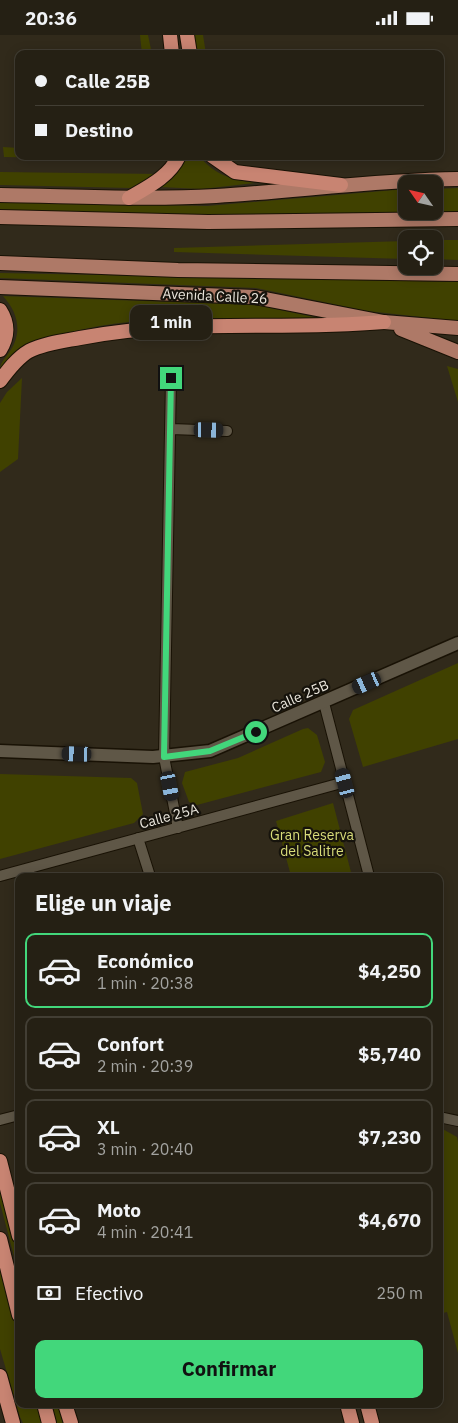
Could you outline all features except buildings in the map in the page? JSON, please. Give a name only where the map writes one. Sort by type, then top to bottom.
[{"type":"highway","points":[[170,35],[172,50]]},
{"type":"highway","points":[[187,35],[189,50]]},
{"type":"highway","points":[[129,198],[164,176],[177,160]]},
{"type":"highway","points":[[218,160],[235,172],[341,185]]},
{"type":"highway","points":[[0,310],[6,323],[7,335],[0,350]]},
{"type":"highway","points":[[0,381],[19,358],[29,351],[45,345],[99,334],[139,329],[290,325],[339,326],[384,322]]},
{"type":"highway","points":[[0,1161],[15,1220]]},
{"type":"highway","points":[[0,1239],[15,1299]]},
{"type":"highway","points":[[0,1376],[13,1423]]},
{"type":"highway","points":[[45,1408],[49,1423]]},
{"type":"highway","points":[[66,1408],[71,1423]]},
{"type":"highway","points":[[71,1408],[71,1423]]},
{"type":"highway","points":[[348,1408],[352,1423]]},
{"type":"highway","points":[[368,1408],[372,1423]]},
{"type":"main road","points":[[0,195],[129,198],[218,195],[341,185],[458,179]]},
{"type":"main road","points":[[0,217],[208,222],[458,219]]},
{"type":"main road","name":"Avenida Calle 26","points":[[0,263],[178,270],[458,273]]},
{"type":"main road","name":"Avenida Calle 26","points":[[0,287],[255,297],[384,322],[458,328]]},
{"type":"main road","points":[[384,322],[458,351]]},
{"type":"street","points":[[171,378],[164,757],[178,828]]},
{"type":"street","points":[[171,429],[228,431]]},
{"type":"street","name":"Calle 25B","points":[[0,751],[164,757],[200,753],[222,747],[458,643]]},
{"type":"street","points":[[324,703],[368,873]]},
{"type":"street","name":"Calle 25A","points":[[0,876],[345,783]]},
{"type":"street","points":[[138,839],[149,873]]},
{"type":"street","points":[[0,1120],[15,1116]]},
{"type":"street","points":[[443,1118],[458,1121]]},
{"type":"green space","points":[[140,35],[148,35],[151,50],[142,50]]},
{"type":"green space","points":[[193,35],[203,35],[205,50],[195,50]]},
{"type":"green space","points":[[3,147],[15,148],[15,157],[4,157]]},
{"type":"green space","points":[[185,160],[202,160],[224,175],[255,183],[202,189],[159,187],[178,171]]},
{"type":"green space","points":[[0,172],[159,174],[130,188],[0,185]]},
{"type":"green space","points":[[458,188],[458,213],[443,213],[443,189]]},
{"type":"green space","points":[[398,190],[398,214],[222,217],[138,216],[0,210],[0,202],[207,206]]},
{"type":"green space","points":[[443,240],[458,240],[458,260],[443,259]]},
{"type":"green space","points":[[398,241],[398,259],[174,252],[174,248]]},
{"type":"green space","points":[[0,273],[458,282],[458,321],[367,311],[256,288],[0,278]]},
{"type":"green space","points":[[3,296],[256,305],[343,323],[202,318],[132,322],[46,337],[30,342],[17,351],[0,371],[2,362],[13,347],[17,332],[16,317]]},
{"type":"green space","points":[[447,366],[458,369],[458,402]]},
{"type":"green space","points":[[22,378],[18,459],[0,472],[0,403],[7,392]]},
{"type":"green space","points":[[458,663],[458,739],[363,767],[349,719],[353,710]]},
{"type":"green space","name":"Gran Reserva del Salitre","points":[[308,728],[317,735],[325,762],[321,772],[197,805],[189,802],[182,783],[185,772],[238,758]]},
{"type":"green space","points":[[0,774],[131,778],[137,783],[143,814],[134,823],[0,859]]},
{"type":"green space","name":"Gran Reserva del Salitre","points":[[333,803],[351,873],[290,873],[276,821]]},
{"type":"green space","points":[[443,1129],[457,1137],[458,1142],[458,1353],[447,1312],[443,1313]]},
{"type":"green space","points":[[0,1184],[15,1240],[15,1260],[0,1203]]},
{"type":"green space","points":[[0,1262],[15,1322],[15,1400],[0,1349]]},
{"type":"green space","points":[[17,1408],[37,1408],[42,1423],[23,1423]]},
{"type":"green space","points":[[53,1408],[59,1408],[63,1423],[57,1423]]},
{"type":"route","points":[[171,378],[164,757],[210,751],[256,732]]}]
